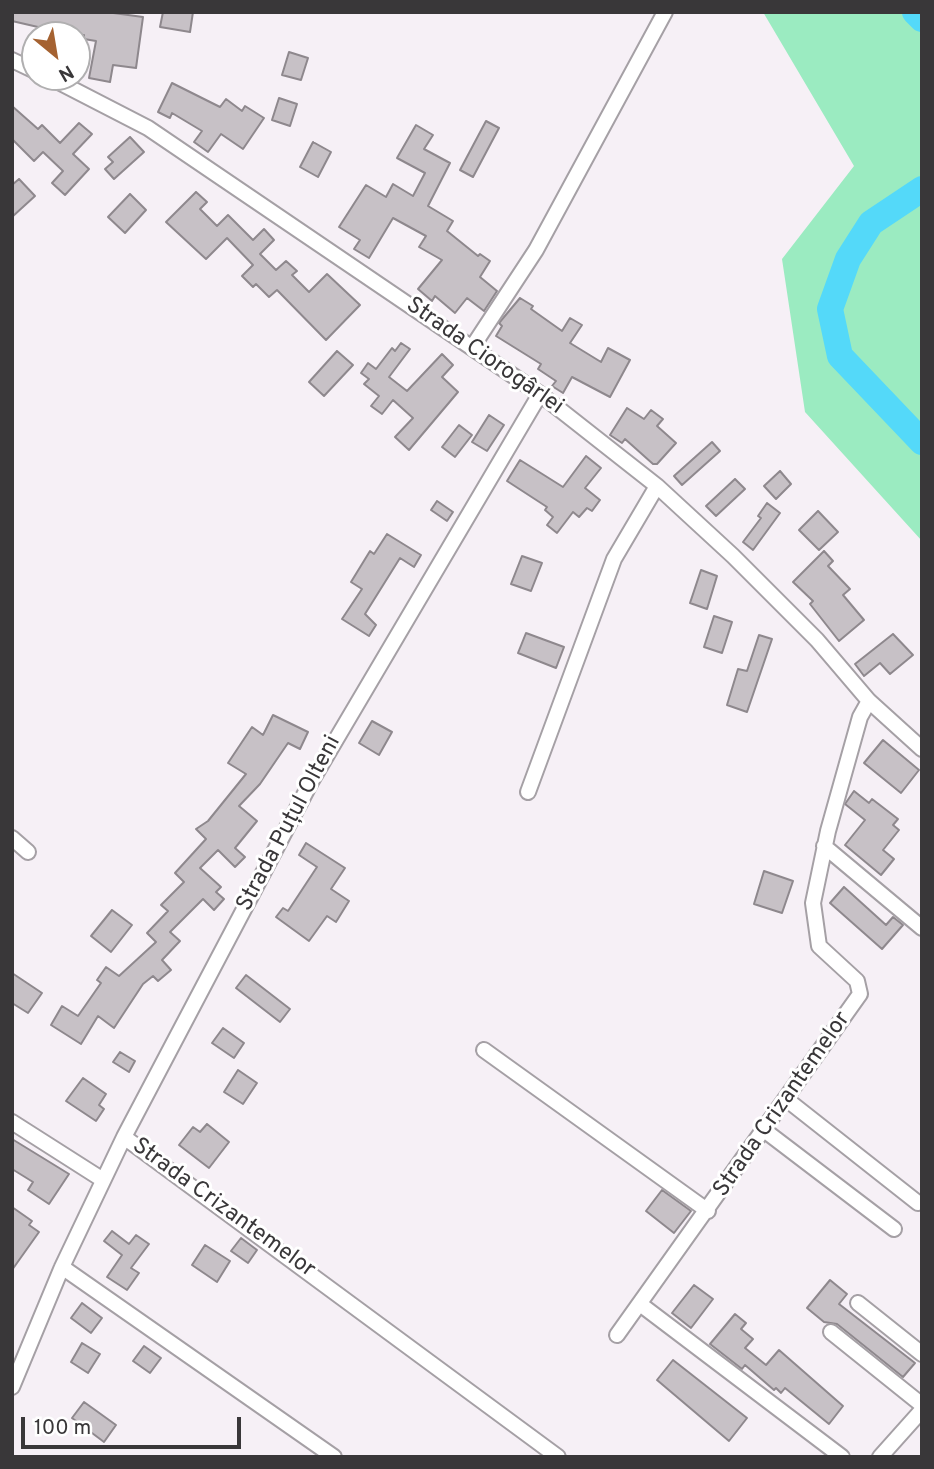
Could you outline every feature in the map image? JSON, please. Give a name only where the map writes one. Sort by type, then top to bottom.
[{"type":"street","points":[[473,346],[536,250],[665,12]]},
{"type":"street","name":"Strada Ciorogârlei","points":[[76,91],[148,128],[540,394],[657,486],[770,593],[869,701],[922,749]]},
{"type":"street","name":"Strada Puțul Olteni","points":[[12,1387],[62,1267],[124,1137],[311,782],[540,394]]},
{"type":"street","points":[[528,792],[614,559],[657,486]]},
{"type":"street","name":"Strada Crizantemelor","points":[[617,1335],[860,995],[857,981],[819,946],[813,903],[824,846],[859,717],[869,701]]},
{"type":"street","points":[[12,838],[28,852]]},
{"type":"street","points":[[824,846],[922,928]]},
{"type":"street","points":[[484,1050],[708,1211]]},
{"type":"street","points":[[786,1099],[918,1203]]},
{"type":"street","points":[[12,1122],[103,1180]]},
{"type":"street","points":[[764,1130],[894,1229]]},
{"type":"street","name":"Strada Crizantemelor","points":[[124,1137],[558,1457]]},
{"type":"street","points":[[62,1267],[334,1457]]},
{"type":"street","points":[[858,1303],[922,1354]]},
{"type":"street","points":[[640,1304],[842,1457]]},
{"type":"street","points":[[831,1332],[922,1408],[880,1457]]},
{"type":"green space","points":[[763,12],[922,12],[922,541],[805,412],[782,259],[854,166]]},
{"type":"building","points":[[12,12],[106,12],[143,17],[136,68],[113,65],[110,82],[91,78],[96,41],[91,40],[91,21],[12,21]]},
{"type":"building","points":[[163,12],[193,12],[190,32],[160,27]]},
{"type":"building","points":[[289,52],[308,58],[301,80],[282,75]]},
{"type":"building","points":[[172,83],[220,107],[226,99],[242,111],[245,106],[264,118],[243,149],[221,134],[208,152],[194,142],[202,131],[172,113],[170,118],[158,112]]},
{"type":"building","points":[[279,98],[297,104],[290,126],[272,120]]},
{"type":"building","points":[[12,106],[38,129],[42,125],[60,143],[79,123],[92,134],[73,154],[89,169],[65,195],[52,183],[63,171],[43,152],[34,161],[12,139]]},
{"type":"building","points":[[486,121],[499,128],[473,177],[460,170]]},
{"type":"building","points":[[416,125],[433,135],[424,149],[450,163],[428,206],[453,221],[447,231],[478,256],[480,254],[490,261],[480,277],[497,291],[484,311],[467,298],[455,313],[435,296],[432,301],[418,289],[442,260],[419,247],[426,236],[393,218],[369,258],[354,249],[360,240],[339,227],[366,185],[386,197],[393,184],[413,196],[425,173],[397,158]]},
{"type":"building","points":[[130,137],[144,152],[114,179],[105,169],[113,162],[108,157]]},
{"type":"building","points":[[313,142],[331,152],[318,177],[300,167]]},
{"type":"building","points":[[19,179],[35,196],[12,217],[12,185]]},
{"type":"building","points":[[196,192],[207,202],[200,209],[217,226],[228,215],[253,240],[264,229],[274,240],[260,254],[276,270],[286,261],[297,271],[292,275],[309,292],[327,274],[360,305],[326,340],[277,290],[269,297],[256,284],[253,287],[242,276],[253,265],[227,238],[206,259],[166,222]]},
{"type":"building","points":[[130,194],[146,210],[125,233],[108,217]]},
{"type":"building","points":[[520,298],[562,331],[570,318],[582,325],[570,343],[601,362],[608,348],[630,360],[610,397],[572,377],[563,393],[552,386],[556,381],[538,369],[541,364],[496,336],[502,326],[499,323]]},
{"type":"building","points":[[401,343],[410,349],[389,377],[407,391],[442,354],[453,365],[442,377],[458,392],[409,450],[395,437],[413,418],[393,400],[382,414],[371,406],[379,396],[364,384],[369,379],[361,373],[368,363],[376,369],[392,348],[395,351]]},
{"type":"building","points":[[337,351],[353,365],[324,396],[309,382]]},
{"type":"building","points":[[627,408],[644,419],[651,410],[663,419],[657,426],[676,443],[657,464],[653,464],[625,439],[622,443],[610,435]]},
{"type":"building","points":[[489,415],[504,425],[487,451],[472,442]]},
{"type":"building","points":[[459,425],[472,435],[455,457],[442,447]]},
{"type":"building","points":[[712,442],[720,451],[682,485],[674,476]]},
{"type":"building","points":[[586,456],[601,468],[585,488],[600,500],[592,511],[587,508],[579,517],[573,512],[557,533],[547,525],[553,517],[545,510],[547,507],[507,481],[520,460],[563,487]]},
{"type":"building","points":[[780,471],[791,484],[776,499],[764,486]]},
{"type":"building","points":[[735,479],[745,489],[716,516],[706,506]]},
{"type":"building","points":[[437,501],[453,512],[447,521],[431,510]]},
{"type":"building","points":[[767,503],[780,513],[753,550],[743,542],[761,518],[758,516]]},
{"type":"building","points":[[818,511],[838,532],[819,550],[799,530]]},
{"type":"building","points":[[387,534],[421,555],[414,567],[400,558],[365,614],[376,625],[369,636],[342,619],[362,589],[351,582],[370,551],[374,554]]},
{"type":"building","points":[[824,551],[833,561],[828,566],[850,589],[843,595],[864,620],[839,641],[810,604],[813,601],[793,582]]},
{"type":"building","points":[[522,556],[542,563],[531,591],[511,584]]},
{"type":"building","points":[[701,570],[717,576],[707,609],[690,603]]},
{"type":"building","points":[[714,616],[732,622],[722,653],[704,647]]},
{"type":"building","points":[[526,633],[564,647],[556,668],[518,653]]},
{"type":"building","points":[[893,634],[913,655],[890,674],[880,663],[864,676],[855,664]]},
{"type":"building","points":[[759,635],[772,639],[747,712],[727,705],[738,669],[747,671]]},
{"type":"building","points":[[273,715],[308,732],[300,749],[288,743],[260,784],[239,806],[257,821],[235,848],[245,857],[235,867],[218,850],[200,868],[221,887],[216,892],[224,899],[214,910],[203,899],[170,932],[180,941],[162,960],[171,970],[158,981],[153,976],[143,984],[114,1028],[98,1016],[81,1044],[51,1025],[62,1006],[78,1016],[101,983],[97,980],[106,967],[119,976],[156,942],[147,933],[168,911],[161,905],[184,882],[175,873],[206,839],[196,829],[208,821],[246,774],[228,763],[252,727],[263,735]]},
{"type":"building","points":[[372,721],[392,732],[379,755],[359,743]]},
{"type":"building","points":[[883,740],[919,770],[901,793],[864,763]]},
{"type":"building","points":[[854,791],[869,803],[872,799],[898,819],[893,825],[899,830],[883,850],[894,859],[881,875],[845,845],[865,820],[845,804]]},
{"type":"building","points":[[306,843],[345,868],[331,889],[349,901],[336,922],[327,916],[309,941],[276,917],[283,908],[288,911],[317,867],[299,855]]},
{"type":"building","points":[[764,871],[793,881],[782,913],[754,904]]},
{"type":"building","points":[[844,887],[886,925],[893,917],[903,925],[882,949],[830,903]]},
{"type":"building","points":[[112,910],[132,925],[111,952],[91,936]]},
{"type":"building","points":[[12,973],[42,993],[28,1013],[12,1003]]},
{"type":"building","points":[[246,975],[290,1009],[280,1022],[236,988]]},
{"type":"building","points":[[223,1028],[244,1043],[234,1058],[212,1043]]},
{"type":"building","points":[[120,1052],[135,1061],[129,1072],[113,1062]]},
{"type":"building","points":[[238,1070],[257,1083],[243,1104],[224,1092]]},
{"type":"building","points":[[83,1078],[106,1094],[99,1105],[104,1109],[96,1121],[66,1101]]},
{"type":"building","points":[[207,1124],[229,1142],[209,1168],[179,1145],[193,1127],[200,1132]]},
{"type":"building","points":[[12,1139],[69,1174],[49,1204],[28,1190],[33,1182],[12,1169]]},
{"type":"building","points":[[662,1190],[691,1211],[674,1233],[646,1211]]},
{"type":"building","points":[[12,1207],[32,1221],[29,1225],[39,1232],[12,1270]]},
{"type":"building","points":[[112,1231],[129,1244],[136,1235],[149,1244],[131,1268],[139,1273],[127,1290],[107,1277],[122,1255],[104,1241]]},
{"type":"building","points":[[241,1238],[257,1250],[248,1263],[231,1251]]},
{"type":"building","points":[[205,1245],[230,1261],[217,1282],[192,1265]]},
{"type":"building","points":[[830,1280],[847,1294],[839,1304],[915,1363],[903,1377],[837,1324],[824,1322],[807,1308]]},
{"type":"building","points":[[694,1285],[713,1299],[691,1328],[672,1313]]},
{"type":"building","points":[[82,1303],[102,1318],[91,1333],[71,1318]]},
{"type":"building","points":[[735,1314],[746,1323],[741,1329],[753,1339],[745,1348],[766,1365],[779,1350],[843,1406],[829,1424],[785,1388],[781,1393],[776,1388],[774,1390],[745,1365],[742,1369],[710,1344]]},
{"type":"building","points":[[82,1343],[100,1354],[88,1373],[71,1362]]},
{"type":"building","points":[[144,1346],[161,1358],[150,1373],[133,1361]]},
{"type":"building","points":[[673,1360],[747,1418],[729,1441],[657,1380]]},
{"type":"building","points":[[84,1402],[116,1425],[104,1442],[72,1418]]},
{"type":"waterway","points":[[915,12],[922,19]]},
{"type":"waterway","points":[[922,189],[871,223],[848,259],[830,309],[840,356],[922,442]]}]
